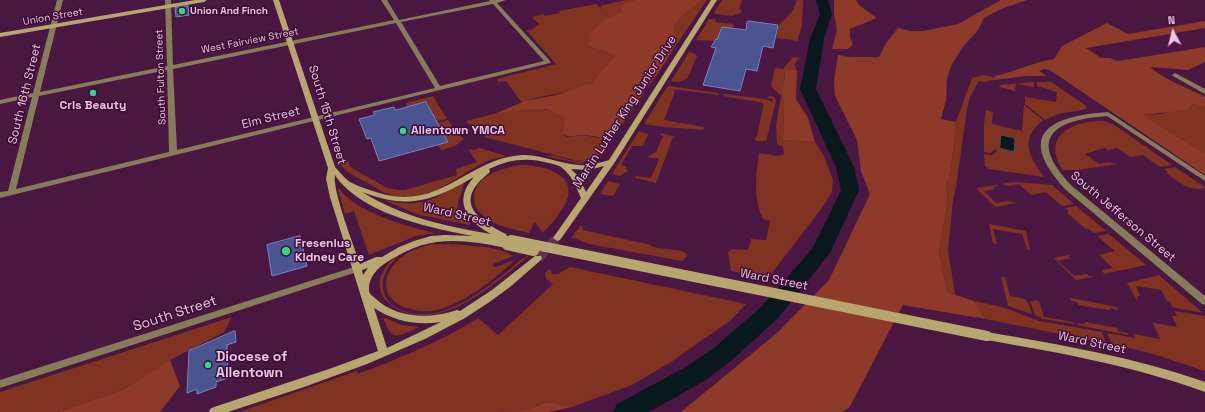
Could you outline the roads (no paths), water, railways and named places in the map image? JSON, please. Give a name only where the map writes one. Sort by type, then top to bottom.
[{"type":"main road","name":"Union Street","points":[[0,35],[54,26],[168,3],[204,0]]},
{"type":"main road","name":"South 15th Street","points":[[276,0],[332,168],[330,179],[384,353]]},
{"type":"main road","name":"Martin Luther King Junior Drive","points":[[557,238],[611,162],[714,0]]},
{"type":"main road","points":[[345,183],[394,199],[414,200],[442,192],[487,166],[499,161],[522,157],[532,157],[584,168],[611,162]]},
{"type":"main road","points":[[509,243],[475,219],[467,205],[466,198],[469,190],[481,175],[499,165],[521,160],[542,159]]},
{"type":"main road","points":[[561,164],[569,169],[575,177],[585,198]]},
{"type":"main road","name":"Ward Street","points":[[332,168],[345,183],[373,202],[400,215],[453,230],[509,243],[593,257],[1106,359],[1149,369],[1202,385]]},
{"type":"main road","points":[[357,269],[394,253],[410,244],[440,237],[509,243]]},
{"type":"main road","points":[[394,253],[371,270],[365,281],[366,294],[373,303],[391,314],[419,319],[446,318],[475,307]]},
{"type":"main road","points":[[214,412],[334,372],[384,353],[449,322],[475,307],[521,273],[538,258]]},
{"type":"street","name":"South 16th Street","points":[[11,193],[60,0]]},
{"type":"street","points":[[384,0],[439,89]]},
{"type":"street","name":"West Fairview Street","points":[[0,102],[503,0]]},
{"type":"street","name":"Elm Street","points":[[0,196],[548,62],[493,1]]},
{"type":"street","name":"South Fulton Street","points":[[168,3],[173,153]]},
{"type":"street","points":[[1175,75],[1205,92]]},
{"type":"street","name":"South Jefferson Street","points":[[1205,179],[1108,114],[1066,121],[1050,130],[1046,136],[1044,144],[1047,160],[1059,178],[1069,188],[1205,301]]},
{"type":"street","name":"South Street","points":[[0,384],[357,269]]},
{"type":"waterway","points":[[626,412],[695,374],[722,355],[770,312],[820,253],[840,213],[850,190],[845,167],[808,89],[817,39],[826,14],[822,0]]},
{"type":"tunnel","points":[[538,258],[556,239]]},
{"type":"place","name":"Union And Finch","points":[[182,11]]},
{"type":"place","name":"Cris Beauty","points":[[93,93]]},
{"type":"place","name":"Allentown YMCA","points":[[403,131]]},
{"type":"place","name":"Fresenius Kidney Care","points":[[286,251]]},
{"type":"place","name":"Diocese of Allentown","points":[[208,365]]}]
